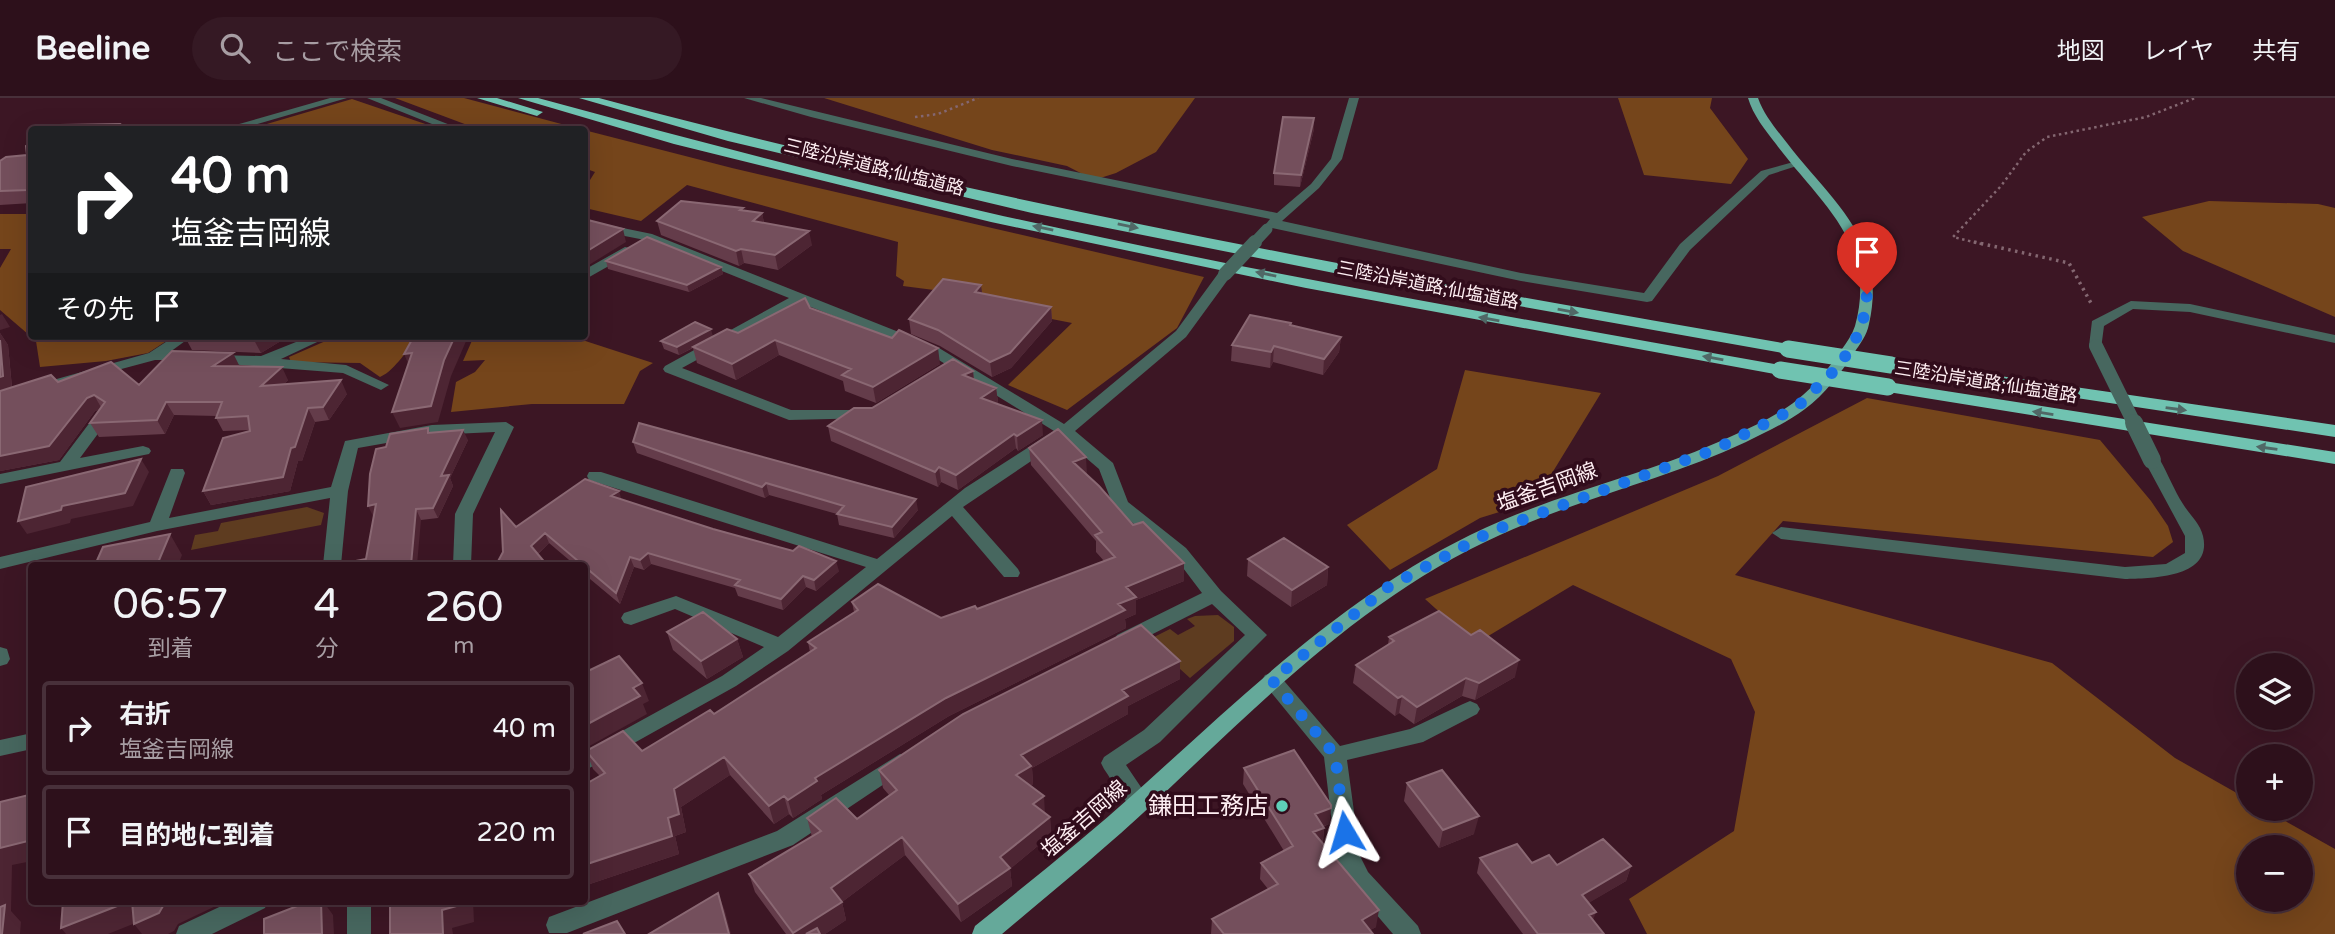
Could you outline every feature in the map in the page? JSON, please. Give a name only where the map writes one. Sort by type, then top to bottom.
[{"type":"highway","points":[[483,98],[806,173]]},
{"type":"highway","name":"三陸沿岸道路;仙塩道路","points":[[524,98],[670,139],[1014,222],[1459,314],[1780,370],[2335,458]]},
{"type":"highway","name":"三陸沿岸道路;仙塩道路","points":[[585,98],[816,158],[1023,205],[1464,293],[1891,366],[2335,431]]},
{"type":"highway","points":[[618,98],[816,158]]},
{"type":"main road","name":"塩釜吉岡線","points":[[984,934],[1140,802],[1272,680],[1388,587],[1492,531],[1716,449],[1797,407],[1840,365],[1862,328],[1867,294],[1865,265],[1852,229],[1797,164],[1755,107],[1753,98]]},
{"type":"street","points":[[238,126],[342,98]]},
{"type":"street","points":[[373,98],[447,126]]},
{"type":"street","points":[[749,98],[946,148],[1272,223],[1521,277],[1647,298],[1685,247],[1765,173],[1797,164]]},
{"type":"street","points":[[588,761],[729,681],[780,646],[953,506],[1065,431],[1181,334],[1225,274],[1272,223],[1315,186],[1336,159],[1354,98]]},
{"type":"street","points":[[588,225],[648,237],[934,351],[949,368],[1065,431],[1107,467],[1120,504],[1180,552],[1214,595],[1257,635],[1152,736],[1112,764],[1140,802]]},
{"type":"street","points":[[588,274],[648,237]]},
{"type":"street","points":[[800,298],[670,369],[789,415],[873,415],[884,408]]},
{"type":"street","points":[[1781,533],[2125,573],[2161,572],[2182,566],[2194,555],[2194,536],[2152,460],[2096,346],[2096,324],[2131,305],[2190,308],[2335,339]]},
{"type":"street","points":[[0,400],[34,386],[155,356],[179,340]]},
{"type":"street","points":[[263,361],[313,340]]},
{"type":"street","points":[[155,356],[263,361],[346,369],[381,385]]},
{"type":"street","points":[[65,467],[103,416]]},
{"type":"street","points":[[332,562],[340,491],[351,444],[432,430],[506,427],[464,514],[462,562]]},
{"type":"street","points":[[0,479],[143,451]]},
{"type":"street","points":[[158,526],[177,473]]},
{"type":"street","points":[[595,476],[878,565]]},
{"type":"street","points":[[0,563],[158,526],[340,491]]},
{"type":"street","points":[[953,506],[1011,573]]},
{"type":"street","points":[[1104,651],[1214,595]]},
{"type":"street","points":[[631,618],[676,602],[780,646]]},
{"type":"street","points":[[1272,680],[1335,755],[1348,858],[1360,879],[1409,934]]},
{"type":"street","points":[[1335,755],[1415,736],[1470,709]]},
{"type":"street","points":[[0,748],[28,742]]},
{"type":"street","points":[[558,925],[785,838],[911,755]]},
{"type":"street","points":[[188,934],[248,905]]},
{"type":"street","points":[[359,905],[359,934]]},
{"type":"path","points":[[914,117],[938,114],[978,98]]},
{"type":"path","points":[[2109,319],[2088,302],[2069,264],[1953,237],[2001,186],[2026,152],[2047,137],[2146,117],[2195,98]]},
{"type":"shaded area","points":[[395,98],[464,98],[569,126],[470,126]]},
{"type":"shaded area","points":[[824,98],[1195,98],[1156,152],[1116,173],[1094,180],[1067,166],[992,150]]},
{"type":"shaded area","points":[[1618,98],[1712,98],[1710,108],[1748,159],[1731,184],[1644,175]]},
{"type":"shaded area","points":[[352,99],[431,126],[260,126]]},
{"type":"shaded area","points":[[588,131],[732,168],[1204,277],[1177,328],[1067,410],[1008,385],[1072,323],[985,306],[988,297],[903,286],[904,281],[896,276],[898,242],[687,185],[641,221],[588,209],[588,183],[595,172],[588,169]]},
{"type":"shaded area","points":[[2209,201],[2318,204],[2335,208],[2335,317],[2183,251],[2142,217]]},
{"type":"shaded area","points":[[0,214],[28,214],[28,334],[0,310],[0,268],[11,249],[0,249]]},
{"type":"shaded area","points":[[168,340],[148,353],[106,361],[40,367],[36,341]]},
{"type":"shaded area","points":[[328,340],[422,340],[380,377],[360,363],[291,362],[289,357]]},
{"type":"shaded area","points":[[472,340],[582,340],[653,363],[640,371],[624,404],[532,404],[451,412],[456,382],[475,372],[485,360],[463,361]]},
{"type":"shaded area","points":[[1465,370],[1601,393],[1535,501],[1480,518],[1390,570],[1347,525],[1437,469]]},
{"type":"shaded area","points":[[1867,398],[2100,440],[2151,501],[2168,526],[2173,542],[2153,557],[1783,521],[1735,575],[2052,663],[2175,758],[2236,793],[2236,821],[2285,821],[2310,835],[2236,835],[2236,912],[2313,912],[2313,837],[2335,849],[2335,934],[1647,934],[1629,899],[1734,831],[1755,712],[1731,659],[1573,585],[1475,644],[1425,599],[1718,476]]},
{"type":"shaded area","points":[[307,507],[324,513],[321,525],[191,550],[195,535],[218,531],[221,523]]},
{"type":"shaded area","points":[[1218,615],[1234,627],[1234,641],[1190,678],[1148,640],[1170,629],[1178,635],[1195,626],[1187,619],[1195,616]]},
{"type":"building","points":[[1283,117],[1314,118],[1301,175],[1274,173]]},
{"type":"building","points":[[119,124],[117,126],[60,125]]},
{"type":"building","points":[[28,145],[28,190],[0,191],[0,161],[6,157],[27,155]]},
{"type":"building","points":[[681,201],[743,208],[740,210],[762,213],[753,221],[809,231],[775,255],[741,249],[736,251],[657,221]]},
{"type":"building","points":[[588,220],[623,229],[588,251]]},
{"type":"building","points":[[647,237],[721,267],[687,285],[606,261]]},
{"type":"building","points":[[943,279],[981,285],[975,292],[1051,307],[1010,353],[990,362],[938,330],[909,319]]},
{"type":"building","points":[[805,298],[810,308],[892,338],[899,330],[938,348],[873,387],[842,375],[851,369],[775,340],[732,364],[693,347],[727,329],[738,333]]},
{"type":"building","points":[[1250,315],[1341,337],[1324,359],[1274,346],[1271,352],[1232,345]]},
{"type":"building","points":[[695,322],[711,329],[677,347],[661,341]]},
{"type":"building","points":[[0,340],[3,376],[0,377]]},
{"type":"building","points":[[412,340],[453,340],[444,360],[431,406],[392,412],[412,353],[404,354]]},
{"type":"building","points":[[172,351],[233,353],[213,366],[282,367],[261,386],[341,380],[323,407],[308,408],[295,447],[291,448],[283,477],[203,491],[223,438],[250,431],[248,416],[216,418],[222,402],[166,402],[157,420],[90,423],[105,402],[94,395],[87,398],[49,446],[0,456],[0,391],[51,375],[58,382],[111,362],[139,385]]},
{"type":"building","points":[[953,359],[973,371],[963,375],[996,388],[981,398],[1042,420],[1017,436],[1014,434],[956,475],[939,467],[935,472],[828,426],[854,408],[872,408]]},
{"type":"building","points":[[639,423],[916,499],[892,527],[837,514],[844,506],[766,483],[762,487],[633,442]]},
{"type":"building","points":[[428,428],[428,433],[463,430],[441,476],[449,475],[433,508],[416,509],[411,562],[355,562],[366,559],[376,504],[368,506],[370,474],[376,449],[386,447],[390,434]]},
{"type":"building","points":[[1058,429],[1086,457],[1073,462],[1099,486],[1133,525],[1143,522],[1184,563],[1126,587],[1136,597],[1118,604],[1125,610],[946,698],[815,778],[817,781],[788,800],[784,796],[769,806],[724,757],[674,789],[679,814],[668,818],[672,836],[588,864],[588,783],[605,773],[588,750],[623,731],[642,751],[710,710],[714,714],[816,648],[808,642],[858,610],[852,602],[878,584],[941,618],[975,606],[977,609],[1115,557],[1095,535],[1102,532],[1029,448]]},
{"type":"building","points":[[141,459],[125,493],[62,506],[61,510],[18,521],[26,487]]},
{"type":"building","points":[[585,479],[619,491],[611,496],[793,551],[799,546],[836,561],[814,580],[803,576],[781,599],[735,585],[740,580],[648,553],[640,560],[630,557],[616,593],[588,569],[588,562],[579,562],[545,533],[531,546],[544,562],[498,562],[503,552],[501,510],[516,527]]},
{"type":"building","points":[[170,534],[158,562],[96,562],[103,547]]},
{"type":"building","points":[[1284,538],[1328,567],[1292,590],[1248,559]]},
{"type":"building","points":[[1439,611],[1471,635],[1480,630],[1519,660],[1479,683],[1466,678],[1417,707],[1402,696],[1398,698],[1356,665],[1394,641],[1389,637]]},
{"type":"building","points":[[703,612],[737,639],[701,661],[667,632]]},
{"type":"building","points":[[1141,625],[1180,661],[1122,690],[1128,696],[1021,755],[1031,766],[1016,775],[1044,796],[1033,804],[1050,817],[1000,857],[1010,868],[958,904],[902,837],[831,888],[842,902],[793,933],[749,874],[821,831],[807,818],[836,798],[857,819],[897,790],[879,770],[963,714]]},
{"type":"building","points":[[619,656],[642,683],[633,688],[640,696],[588,724],[588,671]]},
{"type":"building","points":[[1294,750],[1331,805],[1331,808],[1315,814],[1324,828],[1313,832],[1379,910],[1362,920],[1373,934],[1224,934],[1212,919],[1278,884],[1261,863],[1293,846],[1244,768]]},
{"type":"building","points":[[1442,770],[1479,816],[1443,830],[1407,783]]},
{"type":"building","points":[[28,795],[28,841],[0,848],[0,802]]},
{"type":"building","points":[[1603,839],[1631,866],[1582,895],[1596,912],[1589,915],[1604,934],[1538,934],[1480,858],[1517,844],[1532,863],[1549,855],[1557,865]]},
{"type":"building","points":[[718,893],[729,934],[649,934]]},
{"type":"building","points":[[5,905],[2,934],[0,934],[0,907]]},
{"type":"building","points":[[63,905],[120,905],[61,928]]},
{"type":"building","points":[[132,905],[165,905],[159,913],[134,924]]},
{"type":"building","points":[[300,905],[321,905],[322,934],[264,934],[264,919]]},
{"type":"building","points":[[390,905],[460,905],[442,910],[443,934],[390,934]]},
{"type":"building","points":[[617,921],[625,934],[583,934]]},
{"type":"building","points":[[817,928],[820,934],[806,934]]},
{"type":"place","name":"鎌田工務店","points":[[1282,806]]},
{"type":"route","points":[[1345,832],[1335,755],[1272,680],[1388,587],[1492,531],[1716,449],[1797,407],[1840,365],[1862,328],[1867,294]]}]
